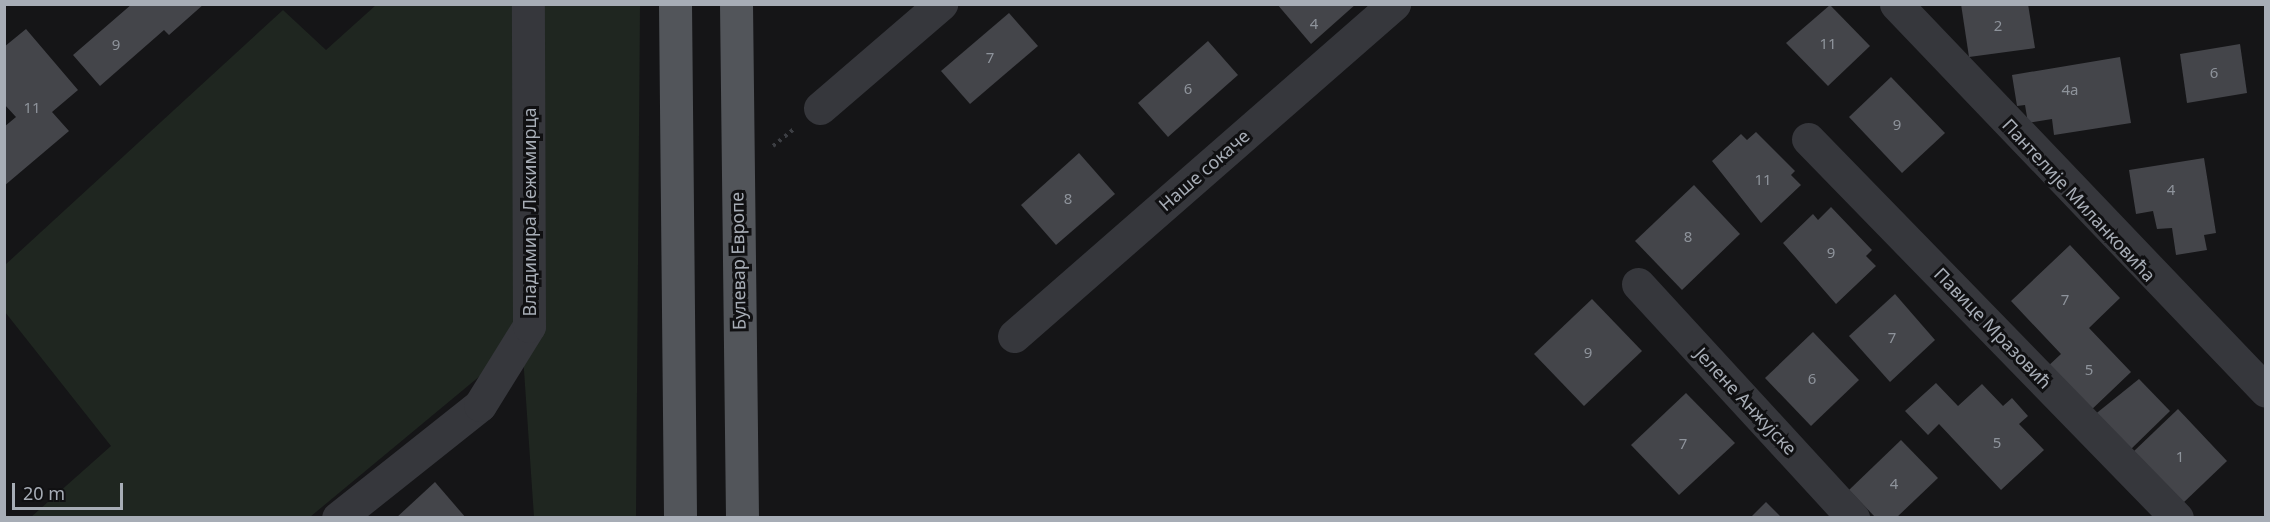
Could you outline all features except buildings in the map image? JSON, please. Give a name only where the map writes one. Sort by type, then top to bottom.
[{"type":"main road","points":[[675,4],[680,518]]},
{"type":"main road","name":"Булевар Европе","points":[[735,4],[742,518]]},
{"type":"street","name":"Владимира Лежимирца","points":[[338,518],[480,405],[529,326],[528,4]]},
{"type":"street","points":[[820,108],[941,4]]},
{"type":"street","name":"Наше сокаче","points":[[1014,336],[1394,4]]},
{"type":"street","name":"Пантелије Миланковића","points":[[1896,4],[2185,313],[2265,391]]},
{"type":"street","points":[[1923,4],[1928,37]]},
{"type":"street","name":"Павице Мразовић","points":[[1808,139],[2177,518]]},
{"type":"street","name":"Јелене Анжујске","points":[[1638,284],[1854,518]]},
{"type":"path","points":[[765,153],[820,108]]},
{"type":"shaded area","points":[[376,5],[640,5],[636,517],[534,517],[522,341],[310,517],[31,517],[111,446],[5,312],[5,265],[283,10],[326,50]]}]
